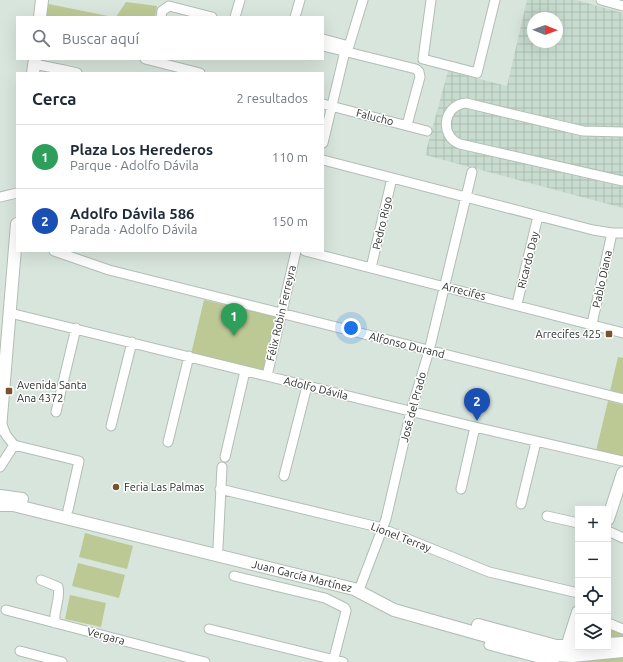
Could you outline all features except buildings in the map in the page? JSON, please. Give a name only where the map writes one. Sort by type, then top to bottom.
[{"type":"main road","points":[[40,16],[42,0]]},
{"type":"main road","points":[[0,424],[3,358],[10,313],[16,242]]},
{"type":"main road","points":[[611,510],[623,473]]},
{"type":"main road","name":"Juan García Martínez","points":[[0,496],[68,510],[218,548],[359,587],[402,606],[565,655],[623,651]]},
{"type":"main road","name":"Juan García Martínez","points":[[0,505],[20,507],[359,587]]},
{"type":"main road","points":[[565,655],[577,614]]},
{"type":"main road","points":[[611,644],[623,643]]},
{"type":"street","points":[[235,16],[240,0]]},
{"type":"street","points":[[295,16],[300,0]]},
{"type":"street","points":[[324,134],[327,105],[363,0]]},
{"type":"street","points":[[423,60],[431,0]]},
{"type":"street","points":[[324,46],[347,49],[397,60],[416,62],[423,60],[477,73],[495,0]]},
{"type":"street","points":[[606,1],[623,6]]},
{"type":"street","points":[[161,16],[162,11],[169,6],[208,16]]},
{"type":"street","points":[[324,39],[347,49],[416,69],[419,72],[420,77],[408,125]]},
{"type":"street","points":[[152,60],[196,72]]},
{"type":"street","points":[[34,65],[63,71]]},
{"type":"street","points":[[623,132],[583,131],[466,103],[455,106],[449,112],[446,121],[448,136],[460,144],[623,181]]},
{"type":"street","name":"Falucho","points":[[327,105],[427,130]]},
{"type":"street","points":[[324,160],[538,216],[612,233],[623,233]]},
{"type":"street","name":"José del Prado","points":[[359,587],[383,528],[411,411],[429,351],[472,172]]},
{"type":"street","name":"Pedro Rigo","points":[[372,268],[392,178]]},
{"type":"street","points":[[0,197],[16,193]]},
{"type":"street","name":"Ricardo Day","points":[[517,304],[538,216]]},
{"type":"street","name":"Pablo Diana","points":[[592,324],[612,233]]},
{"type":"street","name":"Alfonso Durand","points":[[57,252],[109,270],[623,399]]},
{"type":"street","name":"Félix Robin Ferreyra","points":[[267,376],[296,252]]},
{"type":"street","name":"Arrecifes","points":[[309,252],[444,287],[517,304],[623,333]]},
{"type":"street","name":"Adolfo Dávila","points":[[10,313],[536,442],[623,461]]},
{"type":"street","points":[[56,412],[76,328]]},
{"type":"street","points":[[111,426],[132,342]]},
{"type":"street","points":[[168,442],[189,356]]},
{"type":"street","points":[[225,456],[245,371]]},
{"type":"street","points":[[284,476],[307,386]]},
{"type":"street","points":[[0,424],[14,445],[80,461],[68,510]]},
{"type":"street","points":[[461,489],[475,427]]},
{"type":"street","points":[[521,504],[536,442]]},
{"type":"street","points":[[0,467],[14,445]]},
{"type":"street","points":[[218,548],[222,467]]},
{"type":"street","name":"Lionel Terray","points":[[220,489],[383,528],[489,572],[575,592]]},
{"type":"street","points":[[547,516],[575,523]]},
{"type":"street","points":[[611,532],[623,538]]},
{"type":"street","points":[[234,576],[325,598],[345,608],[346,611],[333,661]]},
{"type":"street","points":[[40,580],[56,584],[58,587],[59,598],[54,615],[55,623]]},
{"type":"street","name":"Vergara","points":[[6,610],[186,660],[205,662]]},
{"type":"street","points":[[611,624],[623,629]]},
{"type":"street","points":[[209,629],[333,661],[343,662]]},
{"type":"street","points":[[489,645],[565,655]]},
{"type":"street","points":[[20,651],[62,662]]},
{"type":"shaded area","points":[[527,0],[576,0],[623,13],[623,208],[425,155],[448,71],[507,86]]},
{"type":"green space","points":[[126,2],[157,6],[155,16],[117,16]]},
{"type":"green space","points":[[44,3],[108,16],[42,16]]},
{"type":"green space","points":[[204,300],[278,317],[263,371],[191,354]]},
{"type":"green space","points":[[618,357],[623,358],[623,395],[610,391]]},
{"type":"green space","points":[[608,401],[623,405],[623,458],[596,451]]},
{"type":"green space","points":[[85,533],[133,546],[127,569],[79,557]]},
{"type":"green space","points":[[78,563],[125,575],[119,598],[72,586]]},
{"type":"green space","points":[[70,595],[106,603],[101,627],[65,619]]},
{"type":"green space","points":[[611,627],[623,632],[623,641],[611,643]]},
{"type":"green space","points":[[623,650],[623,662],[570,662],[572,656]]},
{"type":"place","name":"Arrecifes 425","points":[[609,334]]},
{"type":"place","name":"Plaza Los Herederos","points":[[234,336]]},
{"type":"place","name":"Avenida Santa Ana 4372","points":[[9,391]]},
{"type":"place","name":"Adolfo Dávila 586","points":[[477,421]]},
{"type":"place","name":"Feria Las Palmas","points":[[116,487]]}]
